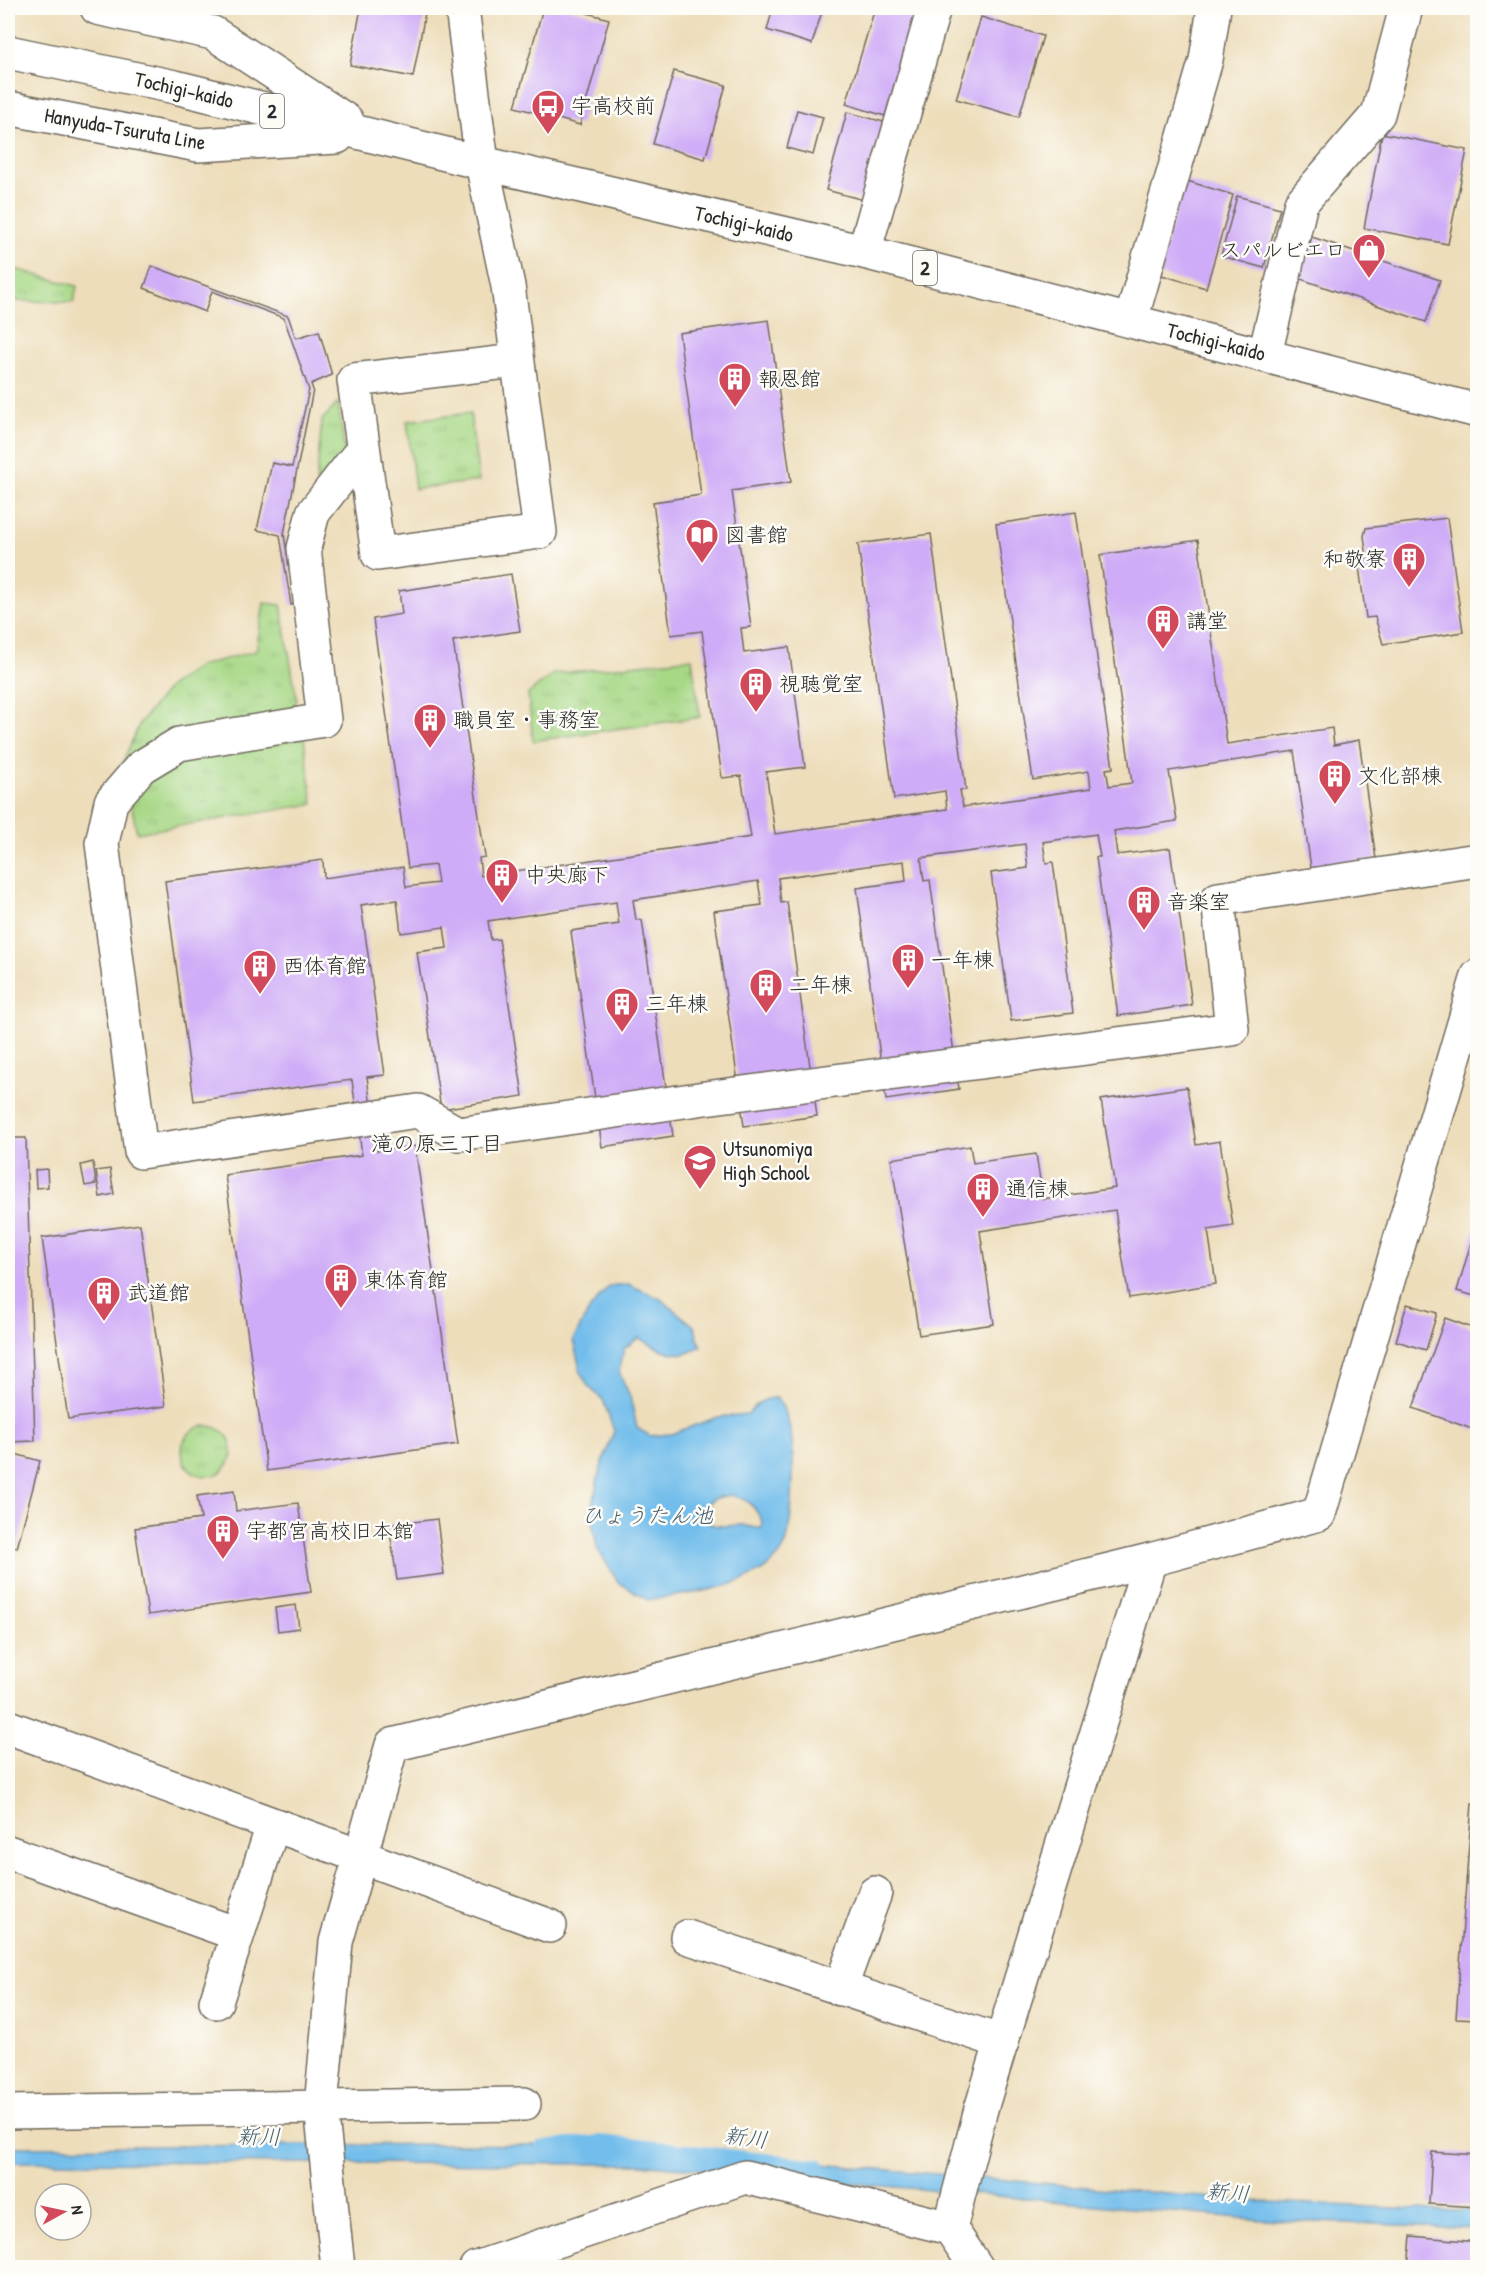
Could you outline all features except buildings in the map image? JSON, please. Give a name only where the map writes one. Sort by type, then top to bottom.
[{"type":"street","points":[[97,8],[213,33],[369,135]]},
{"type":"street","points":[[462,8],[482,162],[508,286],[518,361],[540,532],[378,554],[354,380],[518,361]]},
{"type":"street","points":[[864,252],[934,8]]},
{"type":"street","points":[[1131,320],[1206,60],[1214,8]]},
{"type":"street","points":[[1264,354],[1301,203],[1378,114],[1406,8]]},
{"type":"street","name":"Tochigi-kaido","points":[[8,52],[175,87],[864,252],[1478,411]]},
{"type":"street","name":"Hanyuda-Tsuruta Line","points":[[8,108],[198,145],[369,135]]},
{"type":"street","points":[[363,449],[313,513],[304,548],[324,720],[179,744],[141,768],[111,802],[102,843],[141,1152],[418,1111],[459,1134],[705,1098],[1232,1029],[1218,899],[1478,860]]},
{"type":"street","points":[[338,2268],[321,2107],[336,1942],[392,1745],[1150,1560],[1319,1514],[1478,975]]},
{"type":"street","points":[[977,2268],[954,2214],[1002,2042],[1150,1560]]},
{"type":"street","points":[[8,1727],[550,1926]]},
{"type":"street","points":[[216,2002],[273,1825]]},
{"type":"street","points":[[8,1852],[237,1934]]},
{"type":"street","points":[[840,1989],[875,1893]]},
{"type":"street","points":[[687,1937],[1002,2042]]},
{"type":"street","points":[[8,2112],[524,2104]]},
{"type":"street","points":[[476,2268],[745,2177],[954,2214]]},
{"type":"green space","points":[[8,267],[77,286],[74,302],[8,301]]},
{"type":"green space","points":[[338,403],[345,453],[316,483],[322,420]]},
{"type":"green space","points":[[470,413],[479,481],[415,489],[407,421]]},
{"type":"green space","points":[[264,603],[281,605],[297,701],[287,715],[121,766],[140,723],[169,687],[199,666],[256,651]]},
{"type":"green space","points":[[692,658],[700,717],[533,741],[528,694],[553,674]]},
{"type":"green space","points":[[304,738],[313,804],[137,833],[130,799],[147,780],[184,758]]},
{"type":"green space","points":[[202,1426],[212,1426],[225,1433],[232,1446],[232,1456],[225,1469],[212,1476],[202,1476],[193,1472],[186,1465],[182,1456],[182,1446],[186,1437],[193,1430]]},
{"type":"water","name":"ひょうたん池","points":[[628,1284],[659,1298],[694,1326],[701,1346],[681,1354],[668,1352],[639,1338],[624,1349],[619,1372],[630,1396],[637,1428],[650,1436],[671,1434],[718,1417],[748,1414],[764,1400],[777,1398],[782,1406],[789,1424],[792,1443],[793,1480],[787,1540],[776,1560],[744,1580],[704,1591],[648,1600],[618,1582],[597,1548],[591,1514],[599,1473],[614,1431],[603,1400],[588,1386],[581,1373],[573,1340],[590,1309],[609,1286]],"holes":[[[731,1495],[755,1509],[763,1525],[761,1528],[742,1525],[712,1525],[704,1517],[702,1510],[711,1501],[718,1497]]]},
{"type":"water","points":[[456,2144],[611,2146],[1249,2201],[1477,2212],[1477,2228],[1262,2220],[640,2164],[8,2162],[8,2147]]},
{"type":"waterway","name":"新川","points":[[541,2147],[601,2141],[819,2165]]},
{"type":"place","name":"宇高校前","points":[[548,135]]},
{"type":"place","name":"スパルビエロ","points":[[1369,279]]},
{"type":"place","name":"報恩館","points":[[735,408]]},
{"type":"place","name":"図書館","points":[[702,564]]},
{"type":"place","name":"和敬寮","points":[[1409,588]]},
{"type":"place","name":"講堂","points":[[1163,650]]},
{"type":"place","name":"視聴覚室","points":[[756,713]]},
{"type":"place","name":"職員室・事務室","points":[[430,749]]},
{"type":"place","name":"文化部棟","points":[[1335,805]]},
{"type":"place","name":"中央廊下","points":[[502,904]]},
{"type":"place","name":"音楽室","points":[[1144,931]]},
{"type":"place","name":"一年棟","points":[[908,989]]},
{"type":"place","name":"西体育館","points":[[260,995]]},
{"type":"place","name":"二年棟","points":[[766,1014]]},
{"type":"place","name":"三年棟","points":[[622,1033]]},
{"type":"place","name":"Utsunomiya High School","points":[[700,1190]]},
{"type":"place","name":"通信棟","points":[[983,1218]]},
{"type":"place","name":"東体育館","points":[[341,1309]]},
{"type":"place","name":"武道館","points":[[104,1322]]},
{"type":"place","name":"宇都宮高校旧本館","points":[[223,1560]]},
{"type":"district","name":"滝の原三丁目","points":[[437,1143]]}]
